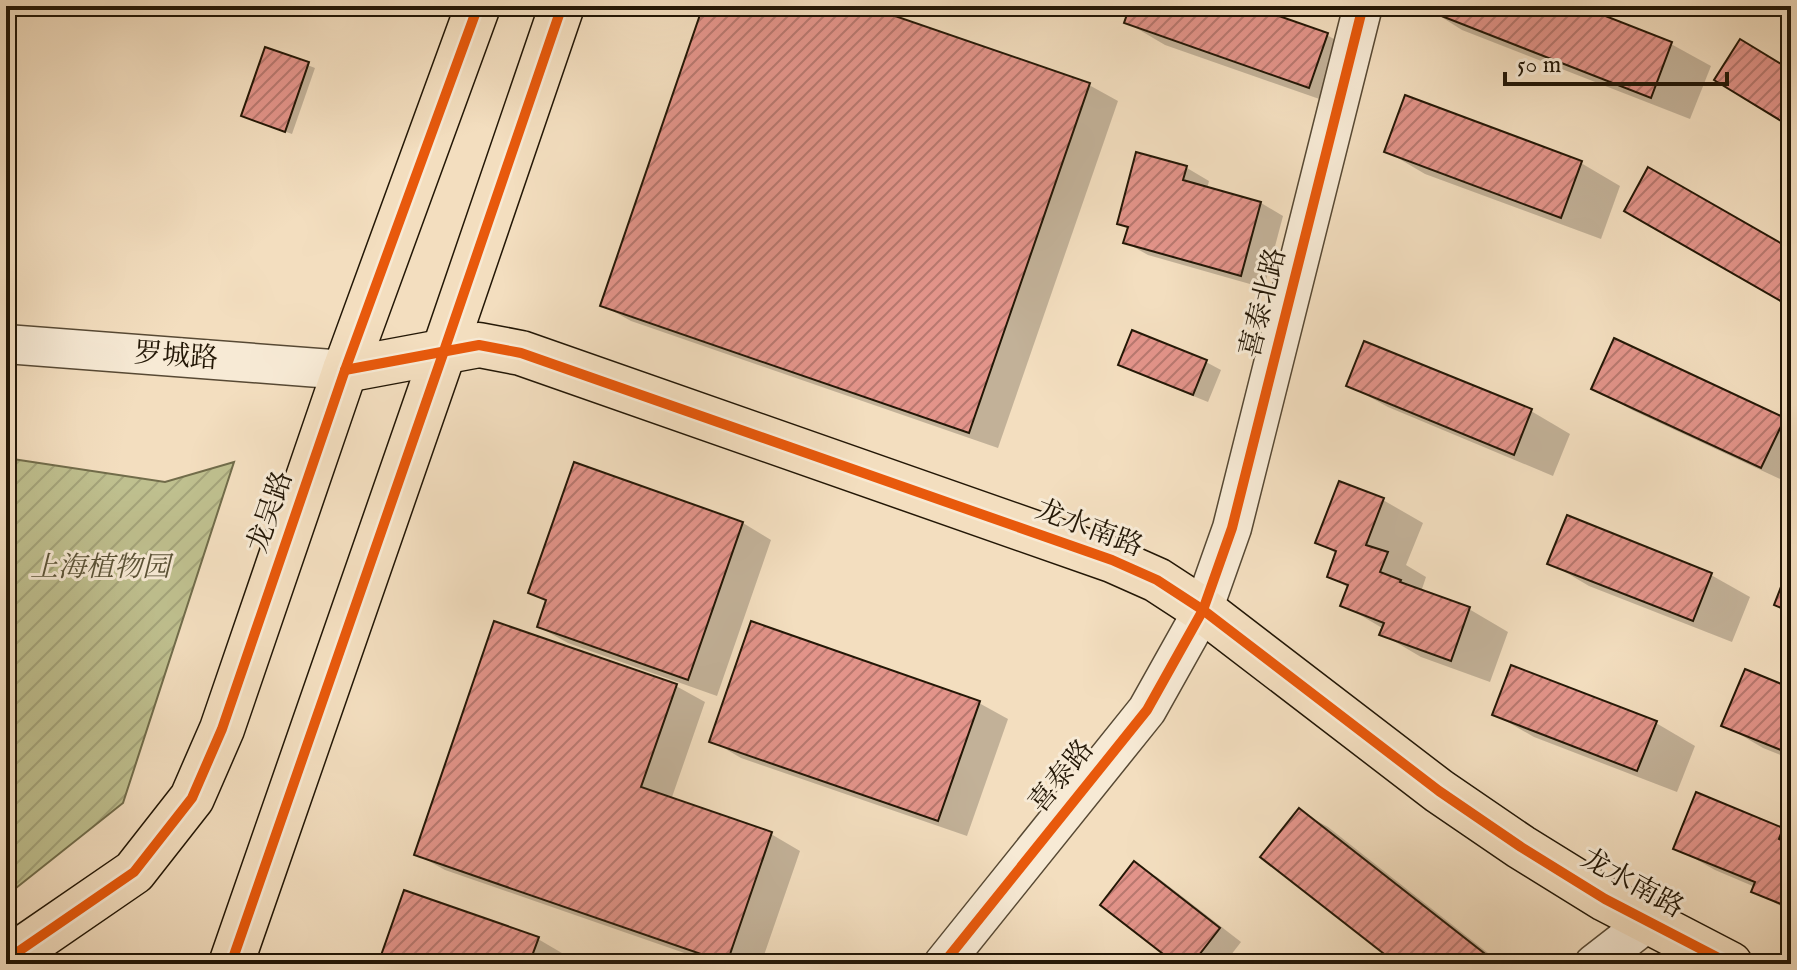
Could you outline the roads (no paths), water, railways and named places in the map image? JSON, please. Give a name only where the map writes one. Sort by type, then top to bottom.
[{"type":"main road","name":"龙吴路","points":[[6,960],[134,872],[192,798],[222,729],[345,370],[478,6]]},
{"type":"main road","points":[[231,964],[562,6]]},
{"type":"main road","name":"龙水南路","points":[[345,370],[479,345],[521,353],[1112,560],[1157,580],[1203,610],[1439,791],[1521,847],[1605,899],[1730,964]]},
{"type":"street","name":"喜泰北路","points":[[1203,610],[1232,528],[1363,6]]},
{"type":"street","name":"罗城路","points":[[6,344],[345,370]]},
{"type":"street","name":"喜泰路","points":[[943,964],[1147,710],[1203,610]]},
{"type":"street","points":[[1594,964],[1648,922]]},
{"type":"park label","name":"上海植物园","points":[[100,568]]}]
